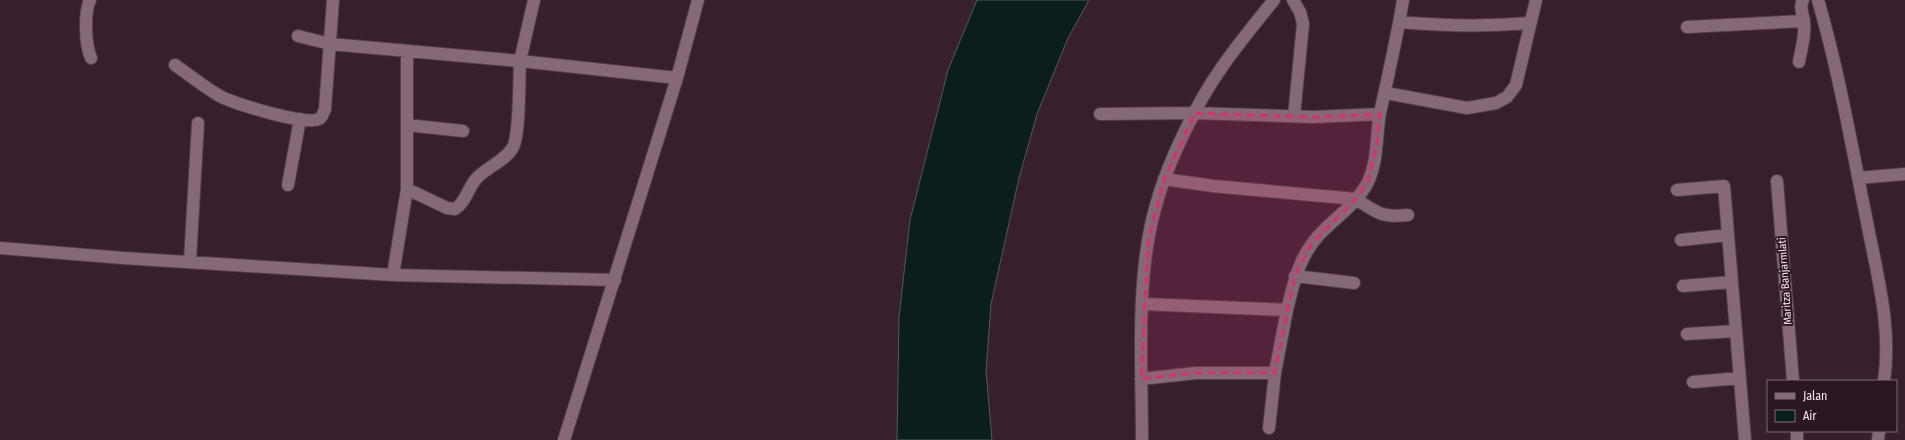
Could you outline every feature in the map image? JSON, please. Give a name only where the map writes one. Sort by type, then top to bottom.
[{"type":"street","points":[[90,0],[86,14],[88,50],[91,58]]},
{"type":"street","points":[[175,65],[219,95],[260,110],[300,119],[318,119],[323,116],[333,0]]},
{"type":"street","points":[[407,190],[447,208],[455,209],[464,200],[473,183],[484,171],[502,158],[513,147],[517,132],[520,60],[534,0]]},
{"type":"street","points":[[564,440],[677,78],[698,0]]},
{"type":"street","points":[[1142,440],[1141,379],[1143,304],[1148,242],[1155,207],[1164,179],[1195,113],[1222,66],[1274,0]]},
{"type":"street","points":[[1293,0],[1300,12],[1303,24],[1294,116]]},
{"type":"street","points":[[1269,428],[1275,373],[1287,310],[1295,276],[1303,256],[1316,238],[1356,199],[1368,182],[1377,146],[1380,114],[1386,93],[1400,22],[1402,0]]},
{"type":"street","points":[[1386,93],[1466,108],[1496,103],[1507,97],[1516,85],[1536,0]]},
{"type":"street","points":[[1799,62],[1804,38],[1804,21],[1801,11],[1803,0]]},
{"type":"street","points":[[1818,0],[1832,56],[1858,178],[1881,300],[1886,336],[1887,360],[1884,380]]},
{"type":"street","points":[[1687,28],[1804,21]]},
{"type":"street","points":[[1400,22],[1451,27],[1494,27],[1530,23]]},
{"type":"street","points":[[298,36],[330,44],[520,60],[677,78]]},
{"type":"street","points":[[393,275],[407,190],[407,51]]},
{"type":"street","points":[[1100,114],[1195,113],[1294,116],[1380,114]]},
{"type":"street","points":[[288,185],[300,119]]},
{"type":"street","points":[[190,261],[198,123]]},
{"type":"street","points":[[407,125],[463,131]]},
{"type":"street","points":[[1858,178],[1905,174]]},
{"type":"street","points":[[1164,179],[1213,186],[1356,199],[1372,210],[1390,217],[1408,215]]},
{"type":"street","name":"Maritza Banjarmlati","points":[[1777,181],[1793,380]]},
{"type":"street","points":[[1677,190],[1724,186],[1745,440]]},
{"type":"street","points":[[1681,240],[1728,235]]},
{"type":"street","points":[[0,248],[393,275],[615,280]]},
{"type":"street","points":[[1295,276],[1354,283]]},
{"type":"street","points":[[1683,286],[1732,282]]},
{"type":"street","points":[[1143,304],[1287,310]]},
{"type":"street","points":[[1687,334],[1736,331]]},
{"type":"street","points":[[1141,379],[1196,373],[1275,373]]},
{"type":"street","points":[[1694,382],[1740,378]]},
{"type":"highlighted area","points":[[1195,113],[1313,117],[1380,114],[1377,146],[1368,182],[1356,199],[1311,245],[1295,276],[1275,373],[1196,373],[1141,379],[1148,242],[1164,179]]},
{"type":"water","points":[[977,0],[1089,0],[1068,38],[1037,114],[1019,178],[991,304],[986,371],[992,440],[897,440],[899,317],[910,220],[948,70]]}]
